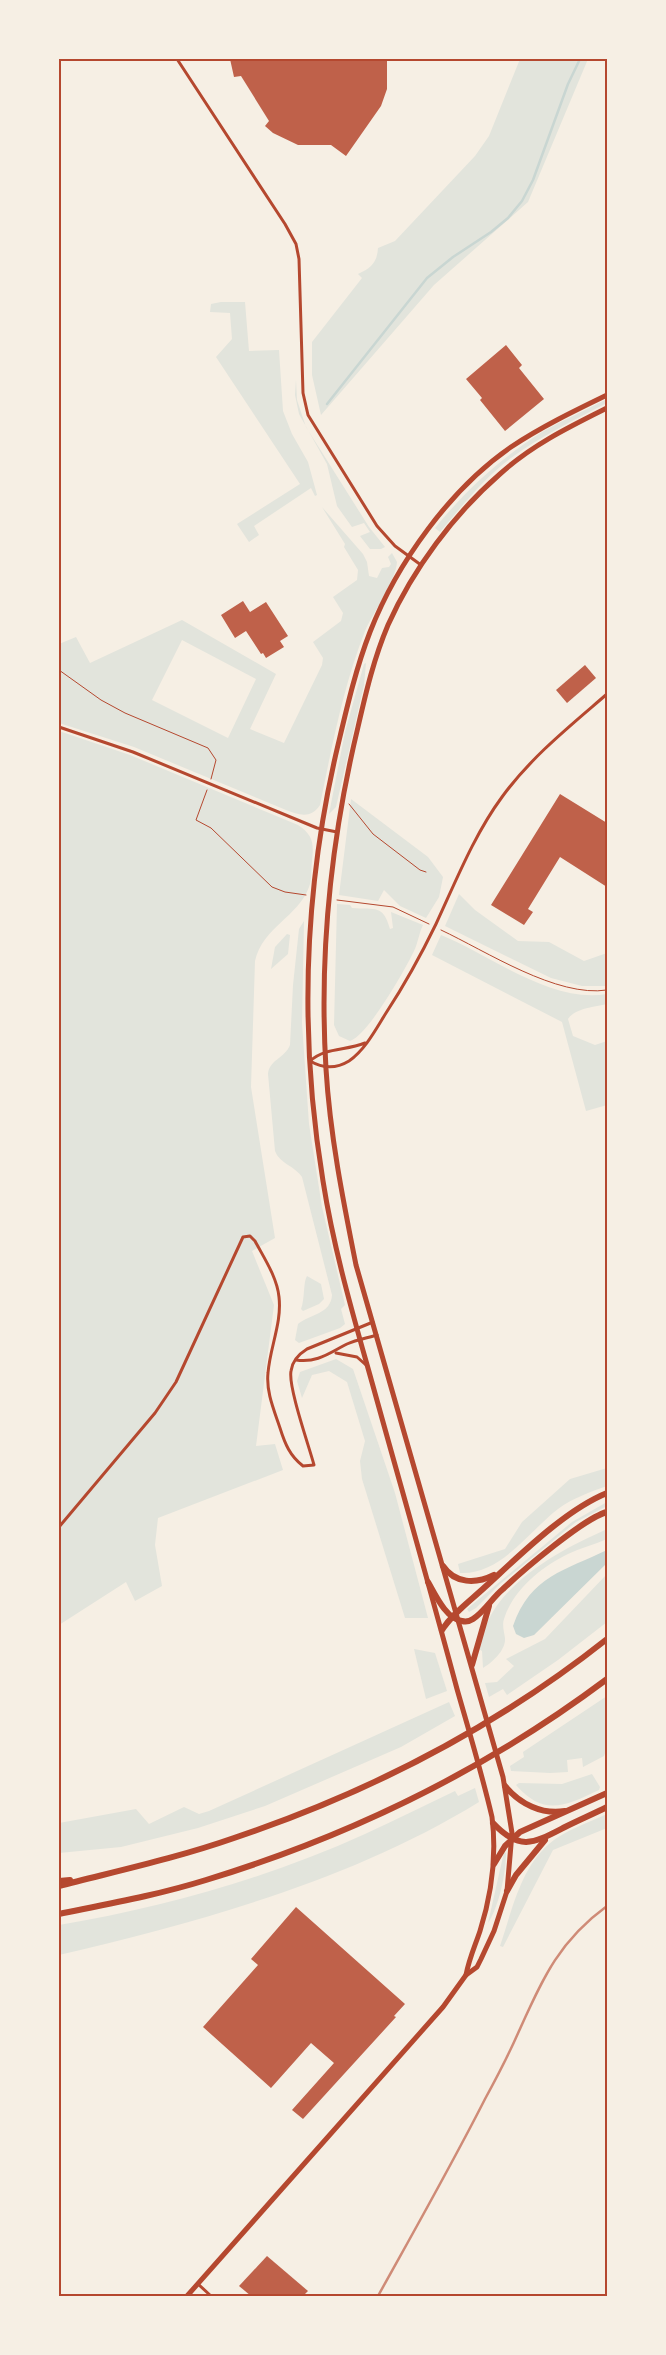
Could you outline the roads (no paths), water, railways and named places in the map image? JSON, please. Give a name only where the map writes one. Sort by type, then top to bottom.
[{"type":"highway","points":[[442,1630],[454,1614],[565,1518],[607,1493]]},
{"type":"highway","points":[[428,1582],[438,1598],[459,1620],[471,1620],[508,1584],[554,1547],[588,1521],[607,1512]]},
{"type":"highway","points":[[443,1566],[451,1575],[465,1581],[483,1580],[498,1574]]},
{"type":"highway","points":[[472,1665],[490,1602]]},
{"type":"highway","points":[[59,1886],[173,1857],[281,1821],[383,1778],[459,1739],[498,1715],[607,1639]]},
{"type":"highway","points":[[59,1914],[150,1895],[266,1861],[375,1816],[468,1770],[508,1747],[574,1704],[607,1679]]},
{"type":"highway","points":[[505,1786],[515,1796],[537,1809],[550,1812],[574,1809]]},
{"type":"highway","points":[[494,1864],[512,1839],[520,1832],[607,1793]]},
{"type":"highway","points":[[493,1823],[512,1839],[526,1843],[548,1837],[607,1807]]},
{"type":"highway","points":[[508,1891],[516,1875],[548,1837]]},
{"type":"highway","points":[[59,1881],[106,1874]]},
{"type":"main road","points":[[466,1975],[468,1961],[489,1899],[494,1864],[493,1823],[442,1630],[340,1265],[323,1183],[310,1060],[308,996],[311,917],[321,829],[343,721],[363,651],[376,617],[409,558],[428,528],[453,499],[490,464],[538,430],[607,395]]},
{"type":"main road","points":[[454,1614],[443,1566],[356,1265],[342,1195],[330,1116],[324,1007],[326,933],[337,832],[342,794],[374,662],[398,604],[422,566],[456,521],[499,474],[554,435],[607,408]]},
{"type":"main road","points":[[187,2296],[438,2012],[466,1975],[477,1967],[485,1951],[508,1891],[512,1839],[505,1786],[459,1620]]},
{"type":"street","points":[[177,59],[285,224],[296,244],[300,268],[303,393],[308,415],[378,526],[395,546],[422,566]]},
{"type":"street","points":[[310,1060],[326,1067],[347,1062],[365,1043],[415,967],[473,846],[501,797],[546,746],[607,694]]},
{"type":"street","points":[[59,727],[133,752],[321,829],[337,832]]},
{"type":"street","points":[[310,1060],[326,1051],[350,1049],[365,1043]]},
{"type":"street","points":[[59,1527],[155,1412],[176,1382],[194,1347],[240,1240],[246,1236],[250,1236],[255,1241],[278,1290],[279,1316],[267,1374],[271,1403],[285,1446],[296,1461],[308,1468],[314,1465],[291,1381],[291,1370],[296,1360],[307,1349],[373,1322]]},
{"type":"street","points":[[296,1360],[310,1360],[335,1352],[346,1344],[377,1335]]},
{"type":"street","points":[[335,1352],[357,1358],[368,1366]]},
{"type":"street","points":[[198,2284],[211,2296]]},
{"type":"waterway","points":[[327,404],[427,278],[453,257],[491,232],[508,218],[522,201],[533,180],[568,84],[580,59]]},
{"type":"railway","points":[[378,2296],[446,2174],[498,2074],[545,1977],[564,1947],[576,1933],[607,1906]]}]
